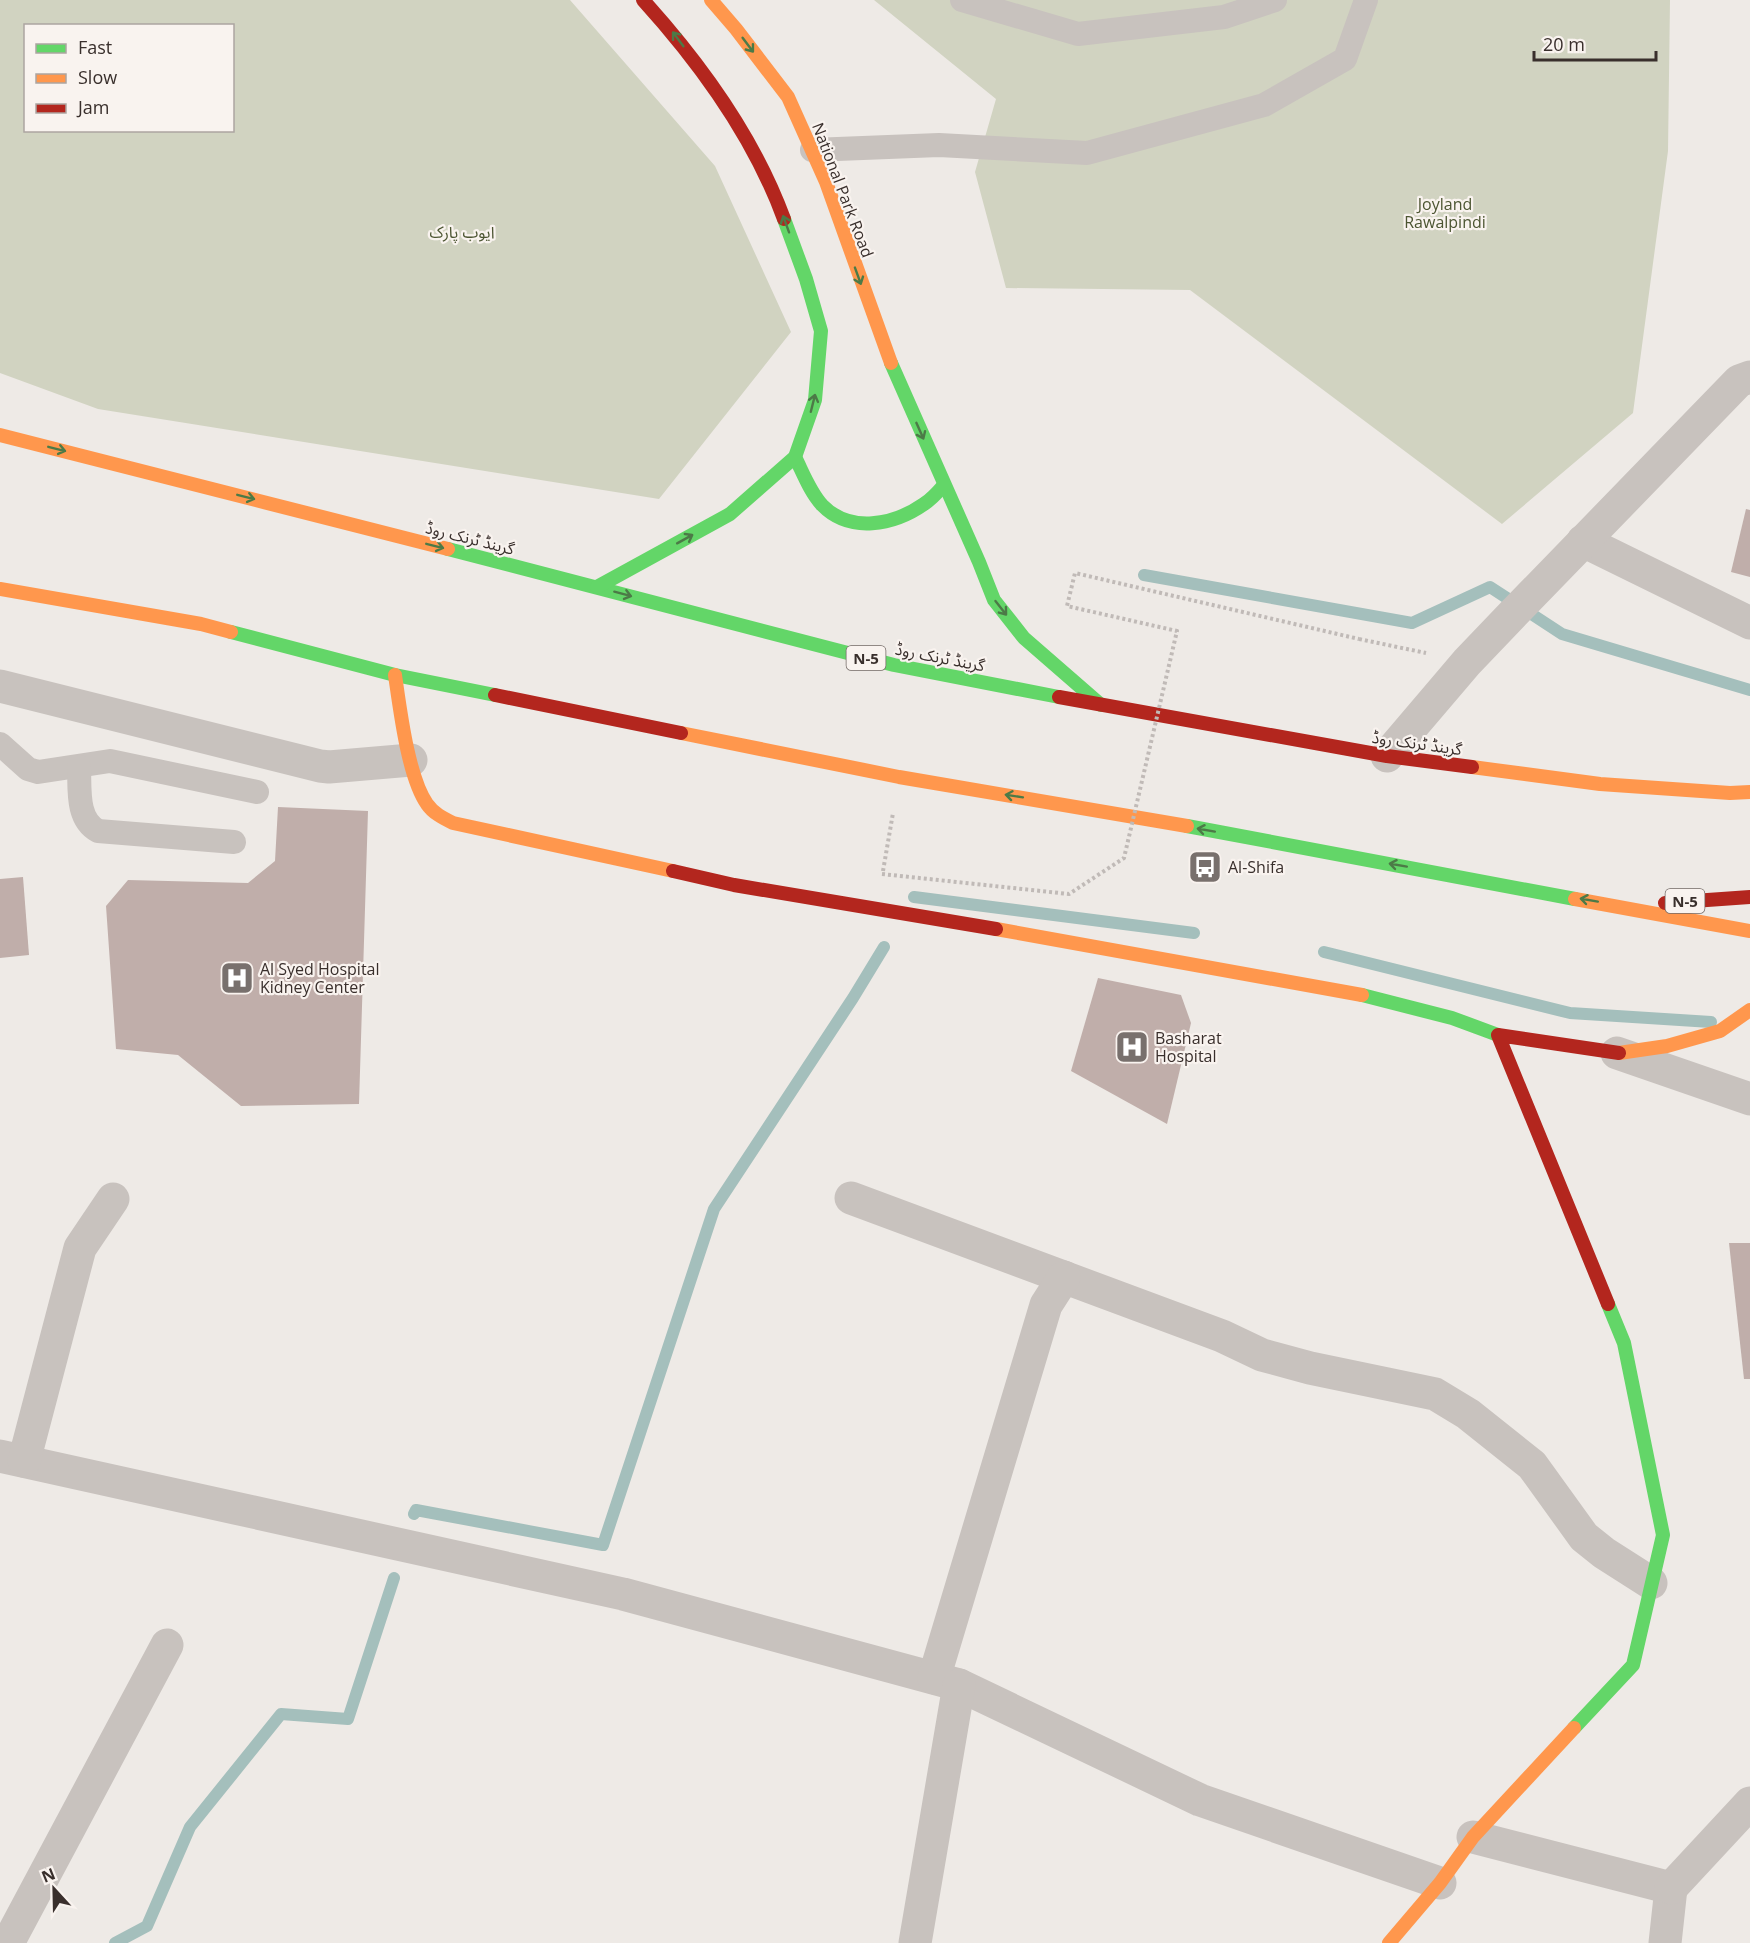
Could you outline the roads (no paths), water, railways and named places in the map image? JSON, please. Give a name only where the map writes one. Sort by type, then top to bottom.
[{"type":"main road","points":[[597,587],[730,514],[795,457],[815,400],[821,331],[806,279],[775,194],[733,116],[674,34],[643,0]]},
{"type":"main road","name":"National Park Road","points":[[711,0],[788,97],[826,182],[896,378],[994,600],[1024,638],[1101,705]]},
{"type":"main road","name":"گرینڈ ٹرنک روڈ","points":[[0,435],[894,665],[1387,756],[1600,784],[1730,793],[1750,792]]},
{"type":"main road","points":[[795,457],[809,485],[822,504],[843,520],[859,523],[877,524],[912,512],[925,504],[944,484]]},
{"type":"main road","name":"N-5","points":[[0,589],[201,624],[395,675],[899,777],[1099,810],[1750,931]]},
{"type":"main road","points":[[395,675],[403,728],[416,780],[426,803],[437,815],[453,823],[734,885],[963,923],[1363,995],[1452,1018],[1498,1035],[1617,1053],[1667,1046],[1720,1031],[1750,1010]]},
{"type":"main road","name":"N-5","points":[[1621,906],[1750,897]]},
{"type":"main road","points":[[1389,1943],[1440,1883],[1473,1837],[1632,1665],[1663,1534],[1624,1343],[1498,1035]]},
{"type":"street","points":[[1387,756],[1467,662],[1739,381],[1750,377]]},
{"type":"street","points":[[1583,541],[1750,623]]},
{"type":"street","points":[[0,686],[321,766],[411,760]]},
{"type":"street","points":[[1617,1053],[1750,1099]]},
{"type":"street","points":[[851,1198],[1222,1336],[1262,1355],[1357,1379],[1435,1394],[1468,1414],[1532,1465],[1584,1537],[1604,1553],[1651,1583]]},
{"type":"street","points":[[113,1199],[80,1248],[12,1459],[623,1594],[946,1681],[1200,1800],[1440,1883]]},
{"type":"street","points":[[915,1943],[946,1681],[1046,1305],[1064,1277]]},
{"type":"street","points":[[8,1943],[167,1645]]},
{"type":"street","points":[[1665,1943],[1671,1888],[1750,1803]]},
{"type":"street","points":[[1473,1837],[1671,1888]]},
{"type":"lane","points":[[962,0],[1078,34],[1224,17],[1275,0]]},
{"type":"lane","points":[[812,150],[939,145],[1087,153],[1264,105],[1345,59],[1366,0]]},
{"type":"lane","points":[[0,744],[28,769],[38,772],[110,761],[257,792]]},
{"type":"lane","points":[[79,767],[82,813],[90,827],[98,831],[234,842]]},
{"type":"waterway","points":[[1144,575],[1412,623],[1490,587],[1562,634],[1750,690]]},
{"type":"waterway","points":[[914,897],[1194,933]]},
{"type":"waterway","points":[[414,1514],[416,1510],[603,1545],[714,1209],[884,947]]},
{"type":"waterway","points":[[1324,952],[1570,1013],[1711,1022]]},
{"type":"waterway","points":[[115,1943],[147,1926],[190,1827],[281,1714],[348,1719],[394,1578]]},
{"type":"place","name":"Al-Shifa","points":[[1205,867]]},
{"type":"place","name":"Al Syed Hospital Kidney Center","points":[[237,978]]},
{"type":"place","name":"Basharat Hospital","points":[[1132,1047]]},
{"type":"park label","name":"Joyland Rawalpindi","points":[[1445,213]]},
{"type":"park label","name":"ایوب پارک","points":[[462,232]]}]
